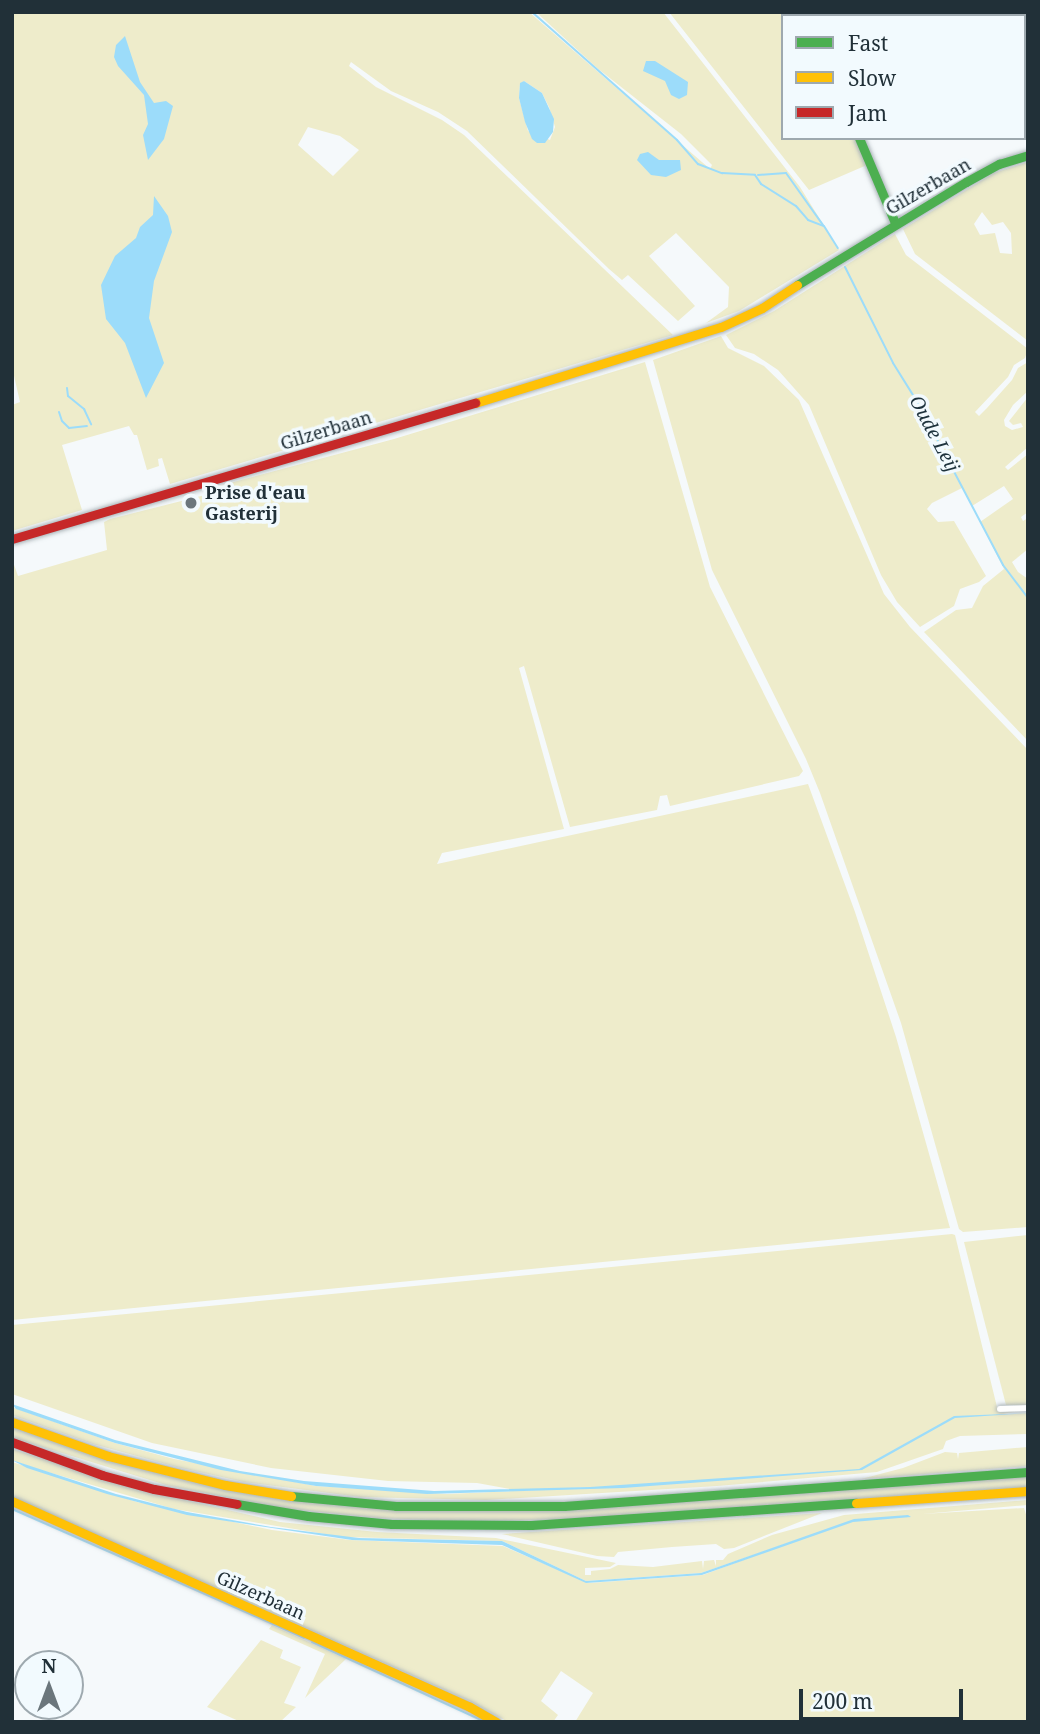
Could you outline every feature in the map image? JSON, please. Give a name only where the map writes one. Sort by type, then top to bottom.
[{"type":"main road","points":[[860,140],[895,223]]},
{"type":"main road","name":"Gilzerbaan","points":[[12,539],[649,353],[677,339],[722,329],[762,308],[846,250],[999,164],[1028,155]]},
{"type":"main road","points":[[12,1422],[108,1456],[225,1485],[274,1494],[396,1506],[564,1506],[1028,1472]]},
{"type":"main road","points":[[12,1442],[102,1475],[154,1489],[270,1510],[392,1524],[531,1525],[1028,1491]]},
{"type":"main road","name":"Gilzerbaan","points":[[12,1501],[425,1686],[496,1722]]},
{"type":"street","points":[[1000,1409],[1028,1408]]},
{"type":"shaded area","points":[[12,12],[529,12],[710,169],[712,165],[681,134],[597,68],[536,12],[663,12],[800,187],[839,250],[739,311],[706,323],[728,307],[729,287],[676,233],[649,256],[695,306],[678,321],[628,275],[622,280],[609,269],[467,131],[438,112],[391,91],[351,62],[349,66],[376,87],[442,120],[464,135],[673,335],[170,484],[162,458],[158,459],[159,466],[147,470],[137,435],[134,435],[129,426],[62,445],[82,510],[12,531],[12,405],[20,402],[12,367]],"holes":[[[524,81],[542,93],[549,107],[555,127],[550,140],[528,131],[519,98],[520,84]],[[308,127],[340,136],[359,150],[333,176],[298,145]]]},
{"type":"shaded area","points":[[669,12],[802,12],[803,14],[781,14],[781,140],[857,140],[867,165],[809,190]]},
{"type":"shaded area","points":[[1028,12],[1028,51],[1026,14],[812,14]]},
{"type":"shaded area","points":[[1028,162],[1028,341],[915,254],[903,229],[994,173]],"holes":[[[982,212],[992,225],[1003,222],[1011,233],[1012,254],[1000,253],[995,233],[980,235],[974,224]]]},
{"type":"shaded area","points":[[895,234],[906,255],[1028,349],[1025,358],[1014,365],[1008,377],[975,412],[979,416],[1012,380],[1018,368],[1028,362],[1028,391],[1013,405],[1004,420],[1005,426],[1012,430],[1023,427],[1021,423],[1013,425],[1009,421],[1028,397],[1028,447],[1005,467],[1008,470],[1028,454],[1028,512],[1021,517],[1023,521],[1028,518],[1028,549],[1012,562],[1018,572],[1028,579],[1028,741],[924,632],[956,610],[972,608],[983,586],[1004,569],[980,522],[1013,499],[1004,486],[972,506],[962,488],[932,503],[927,509],[938,522],[954,521],[986,576],[979,582],[960,589],[954,606],[920,627],[897,602],[881,575],[809,405],[778,370],[754,354],[735,348],[726,335],[774,311]]},
{"type":"shaded area","points":[[721,336],[728,348],[764,366],[799,400],[884,594],[910,627],[1028,750],[1028,1227],[963,1232],[959,1229],[901,1023],[820,793],[806,759],[712,570],[653,360]]},
{"type":"shaded area","points":[[645,362],[710,587],[803,771],[799,776],[670,806],[667,795],[660,796],[657,810],[570,827],[524,666],[519,668],[564,829],[442,853],[437,864],[808,784],[855,912],[896,1037],[950,1228],[12,1320],[12,559],[18,576],[107,550],[104,522],[110,519],[221,491],[211,488],[394,439]]},
{"type":"shaded area","points":[[955,1235],[997,1407],[1028,1409],[998,1415],[1028,1413],[1028,1434],[960,1436],[946,1441],[943,1449],[877,1472],[717,1486],[486,1500],[360,1497],[244,1482],[177,1467],[93,1444],[12,1415],[12,1407],[115,1443],[174,1459],[316,1486],[447,1494],[656,1485],[515,1490],[477,1483],[388,1481],[271,1468],[152,1443],[12,1394],[12,1325]]},
{"type":"shaded area","points":[[1028,1235],[1028,1405],[1006,1405],[964,1242]]},
{"type":"shaded area","points":[[12,1427],[95,1456],[203,1485],[300,1501],[398,1510],[582,1509],[1028,1477],[1028,1487],[578,1519],[459,1521],[378,1518],[281,1508],[166,1485],[12,1437]]},
{"type":"shaded area","points":[[1028,1447],[1028,1466],[861,1479],[903,1468],[945,1452],[957,1453],[958,1459],[959,1453]]},
{"type":"shaded area","points":[[12,1449],[137,1489],[280,1522],[377,1532],[496,1538],[616,1563],[610,1567],[585,1568],[585,1575],[618,1565],[653,1567],[702,1561],[703,1569],[704,1561],[714,1560],[716,1566],[716,1560],[723,1560],[728,1554],[772,1535],[844,1515],[1028,1500],[1028,1505],[922,1514],[1024,1508],[1028,1521],[1028,1722],[575,1722],[593,1693],[561,1671],[541,1701],[558,1715],[553,1722],[508,1722],[470,1701],[12,1497],[12,1462],[137,1502],[272,1530],[350,1540],[503,1546],[589,1583],[703,1575],[805,1537],[701,1573],[586,1581],[502,1541],[343,1537],[174,1509],[12,1460]]},
{"type":"shaded area","points":[[822,1513],[734,1548],[724,1549],[716,1544],[672,1547],[618,1552],[614,1557],[597,1556],[502,1534]]},
{"type":"shaded area","points":[[272,1625],[346,1659],[305,1698],[325,1654],[269,1629]]},
{"type":"shaded area","points":[[261,1640],[283,1650],[280,1658],[301,1667],[284,1703],[296,1707],[280,1722],[241,1722],[207,1707]]},
{"type":"water","points":[[125,36],[140,82],[154,103],[166,101],[173,106],[164,139],[148,160],[143,135],[148,124],[144,95],[118,66],[114,57],[116,45]]},
{"type":"water","points":[[646,61],[655,61],[688,82],[687,95],[679,99],[671,95],[665,81],[643,71]]},
{"type":"water","points":[[524,81],[542,93],[554,119],[553,132],[545,143],[537,143],[532,139],[525,122],[519,98],[520,83]]},
{"type":"water","points":[[648,152],[659,160],[680,160],[681,170],[666,177],[651,175],[637,160],[640,154]]},
{"type":"water","points":[[154,196],[168,216],[172,232],[154,281],[149,318],[164,363],[146,398],[125,343],[106,319],[101,285],[115,256],[136,238],[140,227],[153,215]]},
{"type":"water","points":[[12,1404],[115,1440],[240,1471],[304,1481],[434,1491],[590,1487],[859,1469],[954,1416],[1028,1413],[955,1418],[862,1470],[623,1488],[427,1494],[316,1486],[221,1470],[115,1443],[16,1409]]},
{"type":"water","points":[[12,1460],[116,1494],[187,1512],[271,1527],[359,1538],[502,1541],[586,1581],[701,1573],[854,1519],[908,1515],[911,1517],[853,1522],[702,1575],[586,1583],[502,1545],[352,1540],[187,1515],[107,1494],[27,1468]]},
{"type":"waterway","name":"Oude Leij","points":[[532,12],[677,140],[698,164],[722,173],[755,175],[761,184],[796,206],[808,220],[824,226],[838,248]]},
{"type":"waterway","name":"Oude Leij","points":[[758,175],[786,173],[823,225]]},
{"type":"waterway","name":"Oude Leij","points":[[845,267],[893,363],[918,403],[1003,565],[1028,598]]},
{"type":"waterway","points":[[67,388],[68,396],[84,409],[91,424]]},
{"type":"waterway","points":[[59,412],[62,421],[69,428],[87,426]]},
{"type":"waterway","points":[[12,1509],[304,1638]]},
{"type":"waterway","points":[[312,1642],[485,1722]]},
{"type":"traffic: fast","points":[[860,140],[895,223]]},
{"type":"traffic: fast","points":[[797,285],[966,182],[999,164],[1028,155]]},
{"type":"traffic: fast","points":[[291,1496],[396,1506],[564,1506],[1028,1472]]},
{"type":"traffic: fast","points":[[237,1504],[308,1516],[392,1524],[531,1525],[856,1503]]},
{"type":"traffic: slow","points":[[475,403],[721,327],[762,308],[797,285]]},
{"type":"traffic: slow","points":[[12,1422],[108,1456],[225,1485],[291,1496]]},
{"type":"traffic: slow","points":[[856,1503],[1028,1491]]},
{"type":"traffic: slow","points":[[12,1501],[470,1707],[496,1722]]},
{"type":"traffic: jam","points":[[12,539],[475,403]]},
{"type":"traffic: jam","points":[[12,1442],[102,1475],[154,1489],[237,1504]]},
{"type":"place","name":"Prise d'eau Gasterij","points":[[191,503]]}]
